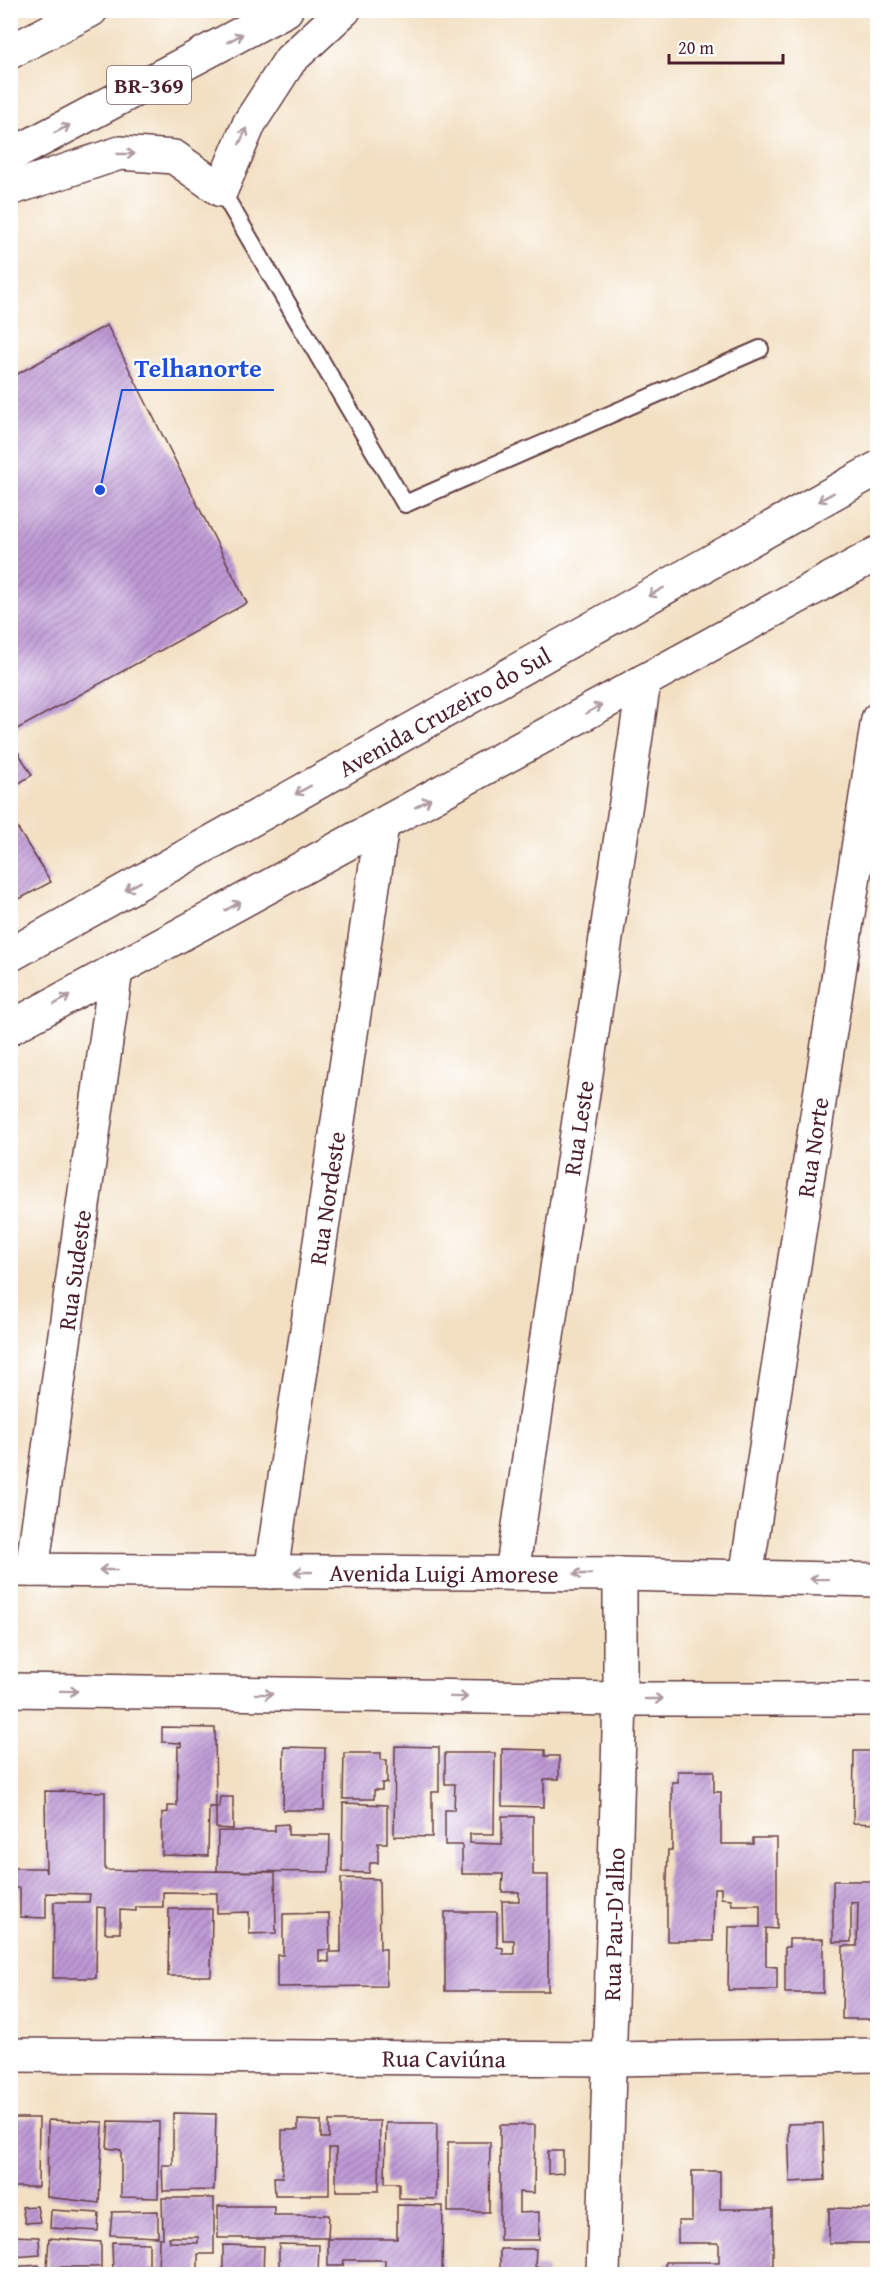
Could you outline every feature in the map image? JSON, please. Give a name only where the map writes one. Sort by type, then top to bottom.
[{"type":"main road","points":[[10,52],[91,10]]},
{"type":"main road","name":"BR-369","points":[[10,156],[286,10]]},
{"type":"main road","points":[[10,189],[120,153],[174,157],[221,190],[250,122],[290,60],[344,10]]},
{"type":"main road","name":"Avenida Cruzeiro do Sul","points":[[10,955],[878,468]]},
{"type":"main road","points":[[10,1028],[878,553]]},
{"type":"main road","name":"Rua Leste","points":[[512,1573],[644,681]]},
{"type":"main road","name":"Rua Norte","points":[[747,1577],[878,718]]},
{"type":"main road","name":"Rua Nordeste","points":[[271,1572],[382,825]]},
{"type":"main road","name":"Rua Sudeste","points":[[21,1570],[116,970]]},
{"type":"main road","name":"Avenida Luigi Amorese","points":[[21,1570],[620,1574],[878,1580]]},
{"type":"main road","name":"Rua Pau-D'alho","points":[[603,2274],[620,1699],[620,1574]]},
{"type":"main road","points":[[10,1690],[620,1699],[878,1699]]},
{"type":"main road","name":"Rua Caviúna","points":[[10,2055],[610,2059],[878,2055]]},
{"type":"lane","points":[[221,190],[405,504],[760,349]]},
{"type":"building","points":[[107,325],[247,603],[10,733],[10,378]]},
{"type":"building","points":[[10,739],[32,775],[10,789]]},
{"type":"building","points":[[10,816],[51,882],[10,904]]},
{"type":"building","points":[[162,1727],[215,1728],[216,1807],[209,1807],[208,1856],[162,1855],[162,1813],[168,1812],[168,1806],[177,1806],[178,1746],[181,1747],[181,1743],[162,1742]]},
{"type":"building","points":[[395,1746],[439,1747],[439,1792],[432,1792],[432,1837],[394,1836]]},
{"type":"building","points":[[284,1747],[325,1748],[324,1810],[283,1810]]},
{"type":"building","points":[[502,1749],[545,1750],[545,1756],[559,1756],[559,1779],[544,1779],[544,1807],[502,1806]]},
{"type":"building","points":[[854,1751],[878,1751],[878,1824],[853,1823]]},
{"type":"building","points":[[344,1753],[381,1753],[381,1760],[387,1760],[387,1783],[382,1783],[382,1790],[374,1790],[374,1799],[343,1799]]},
{"type":"building","points":[[445,1753],[495,1753],[494,1834],[470,1834],[470,1843],[502,1844],[502,1816],[533,1816],[533,1875],[548,1875],[548,1991],[445,1991],[445,1912],[497,1912],[497,1947],[503,1948],[503,1954],[514,1954],[514,1940],[503,1940],[502,1901],[519,1901],[519,1892],[502,1892],[503,1874],[462,1874],[462,1845],[445,1845],[445,1810],[454,1810],[455,1784],[445,1784]]},
{"type":"building","points":[[678,1771],[714,1771],[714,1792],[721,1792],[721,1844],[753,1844],[753,1838],[777,1838],[777,1929],[766,1928],[766,1966],[777,1967],[777,1990],[728,1990],[729,1927],[760,1927],[760,1905],[732,1905],[731,1899],[721,1898],[721,1888],[714,1888],[713,1941],[667,1941],[668,1850],[672,1850],[672,1782],[678,1782]]},
{"type":"building","points":[[45,1791],[105,1792],[105,1870],[275,1872],[276,1933],[249,1934],[249,1912],[217,1913],[217,1893],[163,1892],[163,1907],[136,1907],[136,1911],[120,1910],[120,1933],[105,1933],[106,1908],[97,1907],[96,1978],[53,1978],[54,1902],[89,1902],[90,1894],[46,1893],[46,1918],[20,1917],[20,1888],[10,1888],[10,1868],[45,1868],[46,1873]]},
{"type":"building","points":[[220,1797],[233,1797],[233,1829],[216,1828],[216,1807],[219,1807]]},
{"type":"building","points":[[343,1803],[387,1805],[387,1843],[378,1843],[378,1863],[370,1863],[369,1873],[342,1872]]},
{"type":"building","points":[[288,1824],[288,1835],[330,1835],[329,1872],[217,1871],[218,1831],[275,1831],[275,1825]]},
{"type":"building","points":[[341,1878],[379,1879],[380,1949],[386,1949],[386,1986],[277,1987],[277,1955],[283,1955],[283,1914],[329,1913],[330,1950],[319,1950],[319,1961],[329,1962],[329,1952],[341,1952]]},
{"type":"building","points":[[833,1881],[878,1881],[878,2019],[842,2019],[843,1946],[857,1946],[858,1902],[851,1903],[851,1942],[833,1942]]},
{"type":"building","points":[[169,1909],[212,1909],[211,1976],[168,1976]]},
{"type":"building","points":[[789,1939],[823,1939],[823,1993],[785,1993],[785,1947],[789,1947]]},
{"type":"building","points":[[173,2113],[216,2114],[214,2190],[163,2191],[162,2165],[173,2165]]},
{"type":"building","points":[[10,2118],[39,2118],[38,2187],[10,2187]]},
{"type":"building","points":[[48,2120],[103,2122],[99,2203],[47,2197]]},
{"type":"building","points":[[298,2120],[321,2121],[321,2138],[329,2138],[329,2121],[380,2121],[379,2191],[336,2191],[336,2148],[329,2148],[329,2195],[275,2195],[274,2177],[282,2177],[282,2130],[298,2130]]},
{"type":"building","points":[[109,2121],[159,2122],[158,2198],[121,2197],[121,2150],[107,2148]]},
{"type":"building","points":[[386,2123],[437,2123],[436,2199],[399,2198],[399,2183],[385,2183]]},
{"type":"building","points":[[823,2123],[825,2180],[790,2182],[788,2124]]},
{"type":"building","points":[[500,2125],[535,2125],[534,2193],[519,2192],[519,2213],[539,2212],[539,2240],[500,2240]]},
{"type":"building","points":[[448,2142],[490,2142],[489,2212],[448,2212]]},
{"type":"building","points":[[548,2151],[563,2151],[563,2173],[548,2174]]},
{"type":"building","points":[[692,2171],[720,2171],[720,2209],[773,2209],[773,2273],[665,2274],[665,2262],[719,2262],[719,2243],[678,2243],[678,2221],[692,2221]]},
{"type":"building","points":[[162,2198],[214,2198],[214,2254],[198,2254],[198,2274],[158,2274],[159,2238],[163,2238]],"holes":[[[169,2237],[198,2237],[198,2243],[170,2242]]]},
{"type":"building","points":[[397,2205],[443,2206],[442,2274],[385,2274],[385,2260],[344,2260],[343,2266],[328,2266],[328,2239],[397,2239]]},
{"type":"building","points":[[37,2206],[40,2222],[25,2223],[22,2207]]},
{"type":"building","points":[[218,2206],[274,2206],[274,2215],[329,2215],[328,2238],[218,2238]]},
{"type":"building","points":[[829,2208],[878,2209],[878,2243],[829,2243]]},
{"type":"building","points":[[51,2210],[99,2213],[98,2231],[50,2228]]},
{"type":"building","points":[[158,2211],[158,2237],[110,2235],[112,2212]]},
{"type":"building","points":[[12,2236],[39,2237],[40,2255],[13,2257]]},
{"type":"building","points":[[49,2238],[101,2242],[101,2267],[47,2267]]},
{"type":"building","points":[[112,2242],[149,2243],[149,2269],[154,2269],[153,2274],[113,2274]]},
{"type":"building","points":[[279,2244],[319,2245],[318,2274],[279,2274]]},
{"type":"building","points":[[223,2245],[264,2246],[263,2274],[223,2274]]},
{"type":"building","points":[[500,2249],[536,2249],[535,2267],[547,2267],[547,2274],[500,2274]]},
{"type":"building","points":[[39,2265],[39,2274],[10,2274],[10,2267]]},
{"type":"place","name":"Telhanorte","points":[[100,490]]}]
